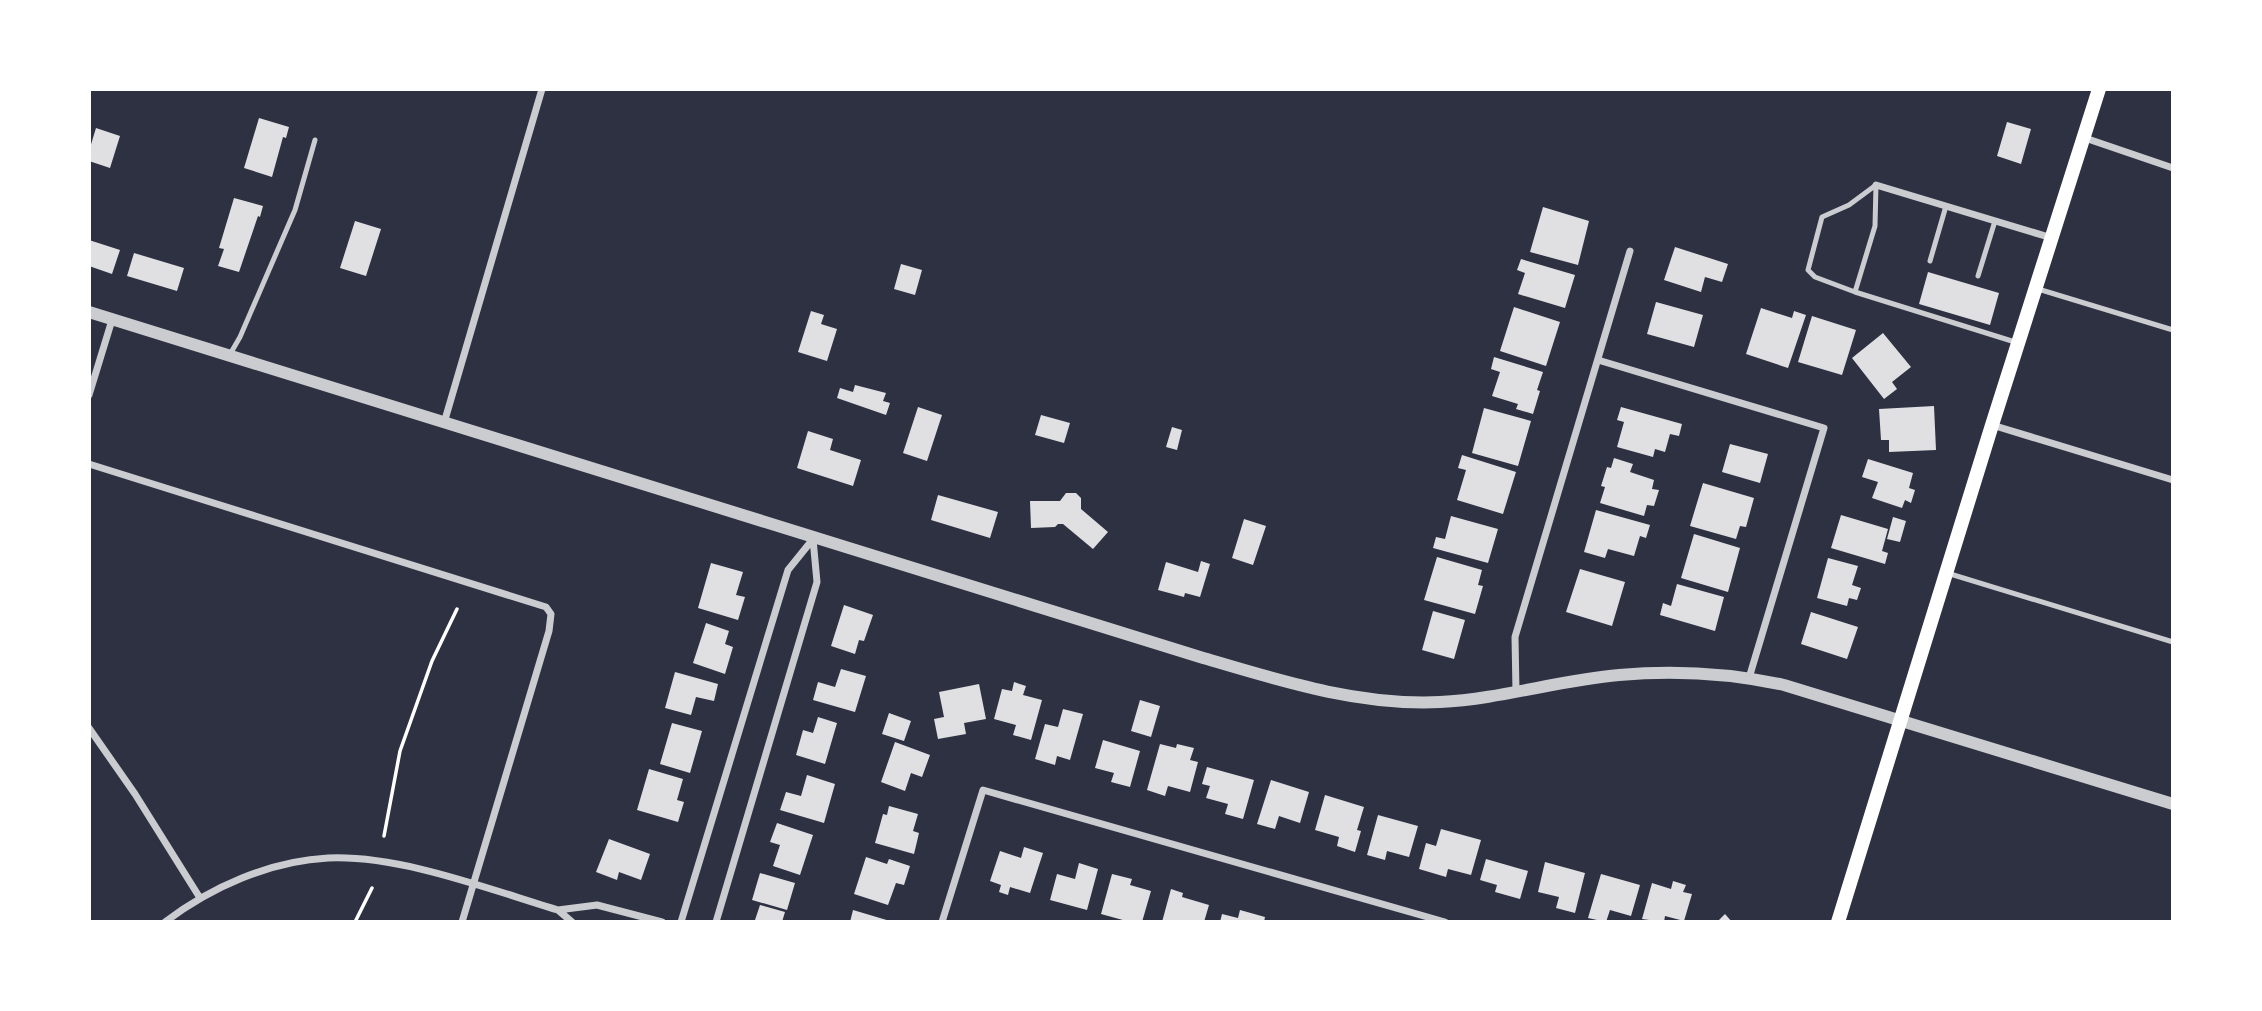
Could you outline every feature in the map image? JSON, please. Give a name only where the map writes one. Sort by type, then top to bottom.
[{"type":"main road","points":[[1838,922],[2099,89]]},
{"type":"street","points":[[444,423],[542,89]]},
{"type":"street","points":[[2085,138],[2173,168]]},
{"type":"street","points":[[1876,185],[2052,238]]},
{"type":"street","points":[[1516,692],[1515,638],[1630,251]]},
{"type":"street","points":[[89,312],[813,539],[1200,657],[1346,696],[1402,702],[1438,702],[1620,675],[1695,673],[1749,678],[1784,685],[2173,804]]},
{"type":"street","points":[[89,395],[112,320]]},
{"type":"street","points":[[1598,360],[1824,428],[1749,678]]},
{"type":"street","points":[[1992,425],[2173,480]]},
{"type":"street","points":[[89,464],[528,599],[546,607],[551,614],[549,631],[462,922]]},
{"type":"street","points":[[681,922],[788,570],[813,539]]},
{"type":"street","points":[[716,922],[817,582],[813,539]]},
{"type":"street","points":[[89,728],[135,794],[200,898]]},
{"type":"street","points":[[942,922],[983,790],[1445,922]]},
{"type":"street","points":[[165,922],[200,898],[244,877],[286,865],[328,858],[426,871],[558,911],[572,922]]},
{"type":"street","points":[[558,911],[597,905],[663,922]]},
{"type":"lane","points":[[229,356],[240,337],[295,210],[316,140]]},
{"type":"lane","points":[[1876,185],[1849,205],[1822,217],[1808,270],[1815,277],[1855,292],[2018,343]]},
{"type":"lane","points":[[1855,292],[1875,226],[1876,185]]},
{"type":"lane","points":[[1930,261],[1946,206]]},
{"type":"lane","points":[[1978,276],[1995,221]]},
{"type":"lane","points":[[2036,289],[2173,330]]},
{"type":"lane","points":[[1947,573],[2173,642]]},
{"type":"path","points":[[384,836],[400,751],[432,661],[457,609]]},
{"type":"path","points":[[355,922],[372,888]]},
{"type":"building","points":[[259,118],[289,127],[286,138],[283,137],[272,177],[244,168]]},
{"type":"building","points":[[2007,122],[2031,129],[2021,164],[1997,156]]},
{"type":"building","points":[[96,128],[120,136],[110,168],[89,161]]},
{"type":"building","points":[[234,198],[263,206],[239,272],[218,266],[224,249],[219,248]]},
{"type":"building","points":[[1543,207],[1589,221],[1578,265],[1530,252]]},
{"type":"building","points":[[355,221],[381,229],[366,276],[340,268]]},
{"type":"building","points":[[89,240],[120,250],[112,274],[89,266]]},
{"type":"building","points":[[1675,247],[1728,264],[1722,282],[1705,277],[1701,292],[1664,280]]},
{"type":"building","points":[[134,253],[184,268],[177,291],[127,276]]},
{"type":"building","points":[[1521,259],[1575,275],[1565,308],[1518,294],[1525,273],[1517,270]]},
{"type":"building","points":[[901,264],[922,270],[915,295],[894,289]]},
{"type":"building","points":[[1928,272],[1999,293],[1990,325],[1919,304]]},
{"type":"building","points":[[1656,302],[1703,315],[1694,347],[1647,334]]},
{"type":"building","points":[[1514,307],[1560,322],[1546,366],[1500,351]]},
{"type":"building","points":[[1761,308],[1792,318],[1794,311],[1806,315],[1788,368],[1746,354]]},
{"type":"building","points":[[811,311],[824,315],[821,324],[837,329],[827,361],[798,352]]},
{"type":"building","points":[[1812,316],[1856,330],[1842,375],[1798,362]]},
{"type":"building","points":[[1883,333],[1911,367],[1892,382],[1897,389],[1884,399],[1852,358]]},
{"type":"building","points":[[1494,357],[1543,372],[1533,414],[1516,409],[1518,404],[1492,396],[1500,372],[1491,369]]},
{"type":"building","points":[[855,385],[886,393],[883,401],[890,403],[886,415],[837,398],[840,388],[853,392]]},
{"type":"building","points":[[1934,406],[1936,450],[1889,452],[1889,440],[1881,440],[1879,409]]},
{"type":"building","points":[[918,407],[942,415],[927,461],[903,453]]},
{"type":"building","points":[[1621,407],[1682,424],[1679,436],[1670,434],[1665,452],[1655,449],[1653,457],[1617,447],[1624,422],[1617,420]]},
{"type":"building","points":[[1484,408],[1531,421],[1518,466],[1472,453]]},
{"type":"building","points":[[1041,415],[1070,423],[1064,443],[1035,435]]},
{"type":"building","points":[[1172,427],[1182,430],[1177,450],[1166,447]]},
{"type":"building","points":[[808,431],[833,439],[830,450],[861,460],[853,486],[797,468]]},
{"type":"building","points":[[1730,444],[1768,454],[1760,483],[1722,472]]},
{"type":"building","points":[[1462,455],[1516,472],[1503,514],[1457,500],[1466,470],[1458,468]]},
{"type":"building","points":[[1614,458],[1633,464],[1630,472],[1654,480],[1652,489],[1659,490],[1654,506],[1647,505],[1644,516],[1600,503],[1605,487],[1601,486],[1607,467],[1611,468]]},
{"type":"building","points":[[1868,459],[1913,473],[1909,488],[1915,490],[1911,503],[1905,500],[1902,508],[1872,498],[1878,482],[1862,477]]},
{"type":"building","points":[[1703,483],[1754,498],[1746,527],[1740,526],[1736,539],[1690,526]]},
{"type":"building","points":[[1066,493],[1076,493],[1081,498],[1081,509],[1108,532],[1093,549],[1063,524],[1031,528],[1030,501],[1060,501]]},
{"type":"building","points":[[938,495],[998,512],[990,538],[931,520]]},
{"type":"building","points":[[1596,510],[1650,525],[1646,538],[1640,536],[1634,556],[1608,549],[1605,558],[1584,552]]},
{"type":"building","points":[[1841,515],[1888,529],[1882,551],[1888,553],[1885,564],[1831,548]]},
{"type":"building","points":[[1451,516],[1498,529],[1488,563],[1433,548],[1436,537],[1445,539]]},
{"type":"building","points":[[1893,517],[1906,521],[1900,542],[1887,539]]},
{"type":"building","points":[[1244,519],[1266,526],[1253,565],[1232,558]]},
{"type":"building","points":[[1694,534],[1740,548],[1728,592],[1681,578]]},
{"type":"building","points":[[1437,557],[1482,570],[1478,585],[1483,586],[1475,614],[1424,600]]},
{"type":"building","points":[[1828,558],[1858,566],[1852,585],[1861,588],[1857,600],[1849,598],[1847,606],[1817,598]]},
{"type":"building","points":[[1201,561],[1210,564],[1200,597],[1185,593],[1184,597],[1158,590],[1166,562],[1198,572]]},
{"type":"building","points":[[711,563],[743,572],[736,595],[745,597],[738,620],[698,608]]},
{"type":"building","points":[[1580,569],[1625,582],[1612,626],[1566,612]]},
{"type":"building","points":[[1677,584],[1724,597],[1715,631],[1660,615],[1663,603],[1671,606]]},
{"type":"building","points":[[844,605],[873,615],[864,641],[859,640],[855,654],[831,646]]},
{"type":"building","points":[[1433,611],[1465,620],[1454,659],[1422,650]]},
{"type":"building","points":[[1811,612],[1858,627],[1847,659],[1801,644]]},
{"type":"building","points":[[706,623],[729,631],[725,644],[733,647],[725,674],[693,663]]},
{"type":"building","points":[[841,669],[866,676],[855,712],[813,700],[818,682],[835,687]]},
{"type":"building","points":[[675,672],[718,684],[714,701],[696,697],[691,715],[665,708]]},
{"type":"building","points":[[1014,682],[1026,686],[1023,695],[1042,700],[1031,740],[1013,735],[1016,725],[994,719],[1002,689],[1012,691]]},
{"type":"building","points":[[979,684],[986,719],[964,723],[966,734],[938,739],[934,719],[944,717],[939,692]]},
{"type":"building","points":[[1140,700],[1160,706],[1151,737],[1131,731]]},
{"type":"building","points":[[1063,709],[1083,714],[1070,760],[1057,756],[1055,765],[1035,759],[1045,724],[1058,727]]},
{"type":"building","points":[[889,713],[911,721],[904,741],[882,734]]},
{"type":"building","points":[[818,717],[837,723],[825,764],[796,755],[803,730],[813,733]]},
{"type":"building","points":[[672,723],[702,731],[690,773],[660,764]]},
{"type":"building","points":[[1103,740],[1140,751],[1130,787],[1111,782],[1114,773],[1095,768]]},
{"type":"building","points":[[895,742],[930,755],[922,777],[911,773],[905,791],[881,782]]},
{"type":"building","points":[[1160,744],[1176,748],[1177,744],[1194,748],[1190,760],[1198,762],[1190,792],[1168,786],[1165,796],[1147,790]]},
{"type":"building","points":[[1207,767],[1254,780],[1243,819],[1225,814],[1228,804],[1206,798],[1210,786],[1202,784]]},
{"type":"building","points":[[649,769],[683,779],[677,800],[684,802],[678,822],[637,810]]},
{"type":"building","points":[[807,775],[835,784],[824,823],[780,810],[786,792],[801,796]]},
{"type":"building","points":[[1271,780],[1309,792],[1300,823],[1279,816],[1275,829],[1257,824]]},
{"type":"building","points":[[1325,795],[1364,807],[1357,830],[1361,831],[1355,852],[1337,846],[1339,837],[1315,830]]},
{"type":"building","points":[[889,806],[918,814],[913,831],[919,833],[914,854],[875,843],[883,814],[887,815]]},
{"type":"building","points":[[1378,815],[1418,826],[1409,857],[1387,851],[1385,860],[1367,855]]},
{"type":"building","points":[[777,823],[813,835],[800,875],[773,866],[780,845],[770,842]]},
{"type":"building","points":[[1441,829],[1481,840],[1471,875],[1448,869],[1446,877],[1419,869],[1426,843],[1436,846]]},
{"type":"building","points":[[609,839],[650,854],[641,880],[619,872],[617,880],[596,872]]},
{"type":"building","points":[[1024,847],[1043,853],[1030,893],[1010,887],[1008,895],[999,892],[1001,885],[990,881],[1000,851],[1021,858]]},
{"type":"building","points":[[866,857],[887,864],[889,859],[910,866],[904,885],[896,883],[888,905],[854,894]]},
{"type":"building","points":[[1486,859],[1528,871],[1520,899],[1495,892],[1497,885],[1480,880]]},
{"type":"building","points":[[1545,862],[1585,873],[1575,913],[1556,908],[1559,897],[1538,892]]},
{"type":"building","points":[[1079,863],[1098,869],[1087,910],[1050,900],[1057,874],[1075,879]]},
{"type":"building","points":[[760,873],[795,883],[787,910],[752,900]]},
{"type":"building","points":[[1112,874],[1132,879],[1130,885],[1151,891],[1142,922],[1130,922],[1101,914]]},
{"type":"building","points":[[1601,874],[1640,885],[1631,916],[1610,910],[1606,922],[1588,918]]},
{"type":"building","points":[[1673,881],[1686,885],[1683,892],[1692,894],[1684,921],[1665,916],[1664,922],[1642,919],[1652,883],[1671,889]]},
{"type":"building","points":[[1171,889],[1183,893],[1182,897],[1209,905],[1204,922],[1162,922]]},
{"type":"building","points":[[760,905],[785,912],[782,922],[755,920]]},
{"type":"building","points":[[853,910],[890,921],[890,922],[850,922]]},
{"type":"building","points":[[1240,910],[1265,917],[1264,922],[1220,922],[1222,914],[1238,918]]},
{"type":"building","points":[[1725,914],[1732,922],[1717,922]]}]
